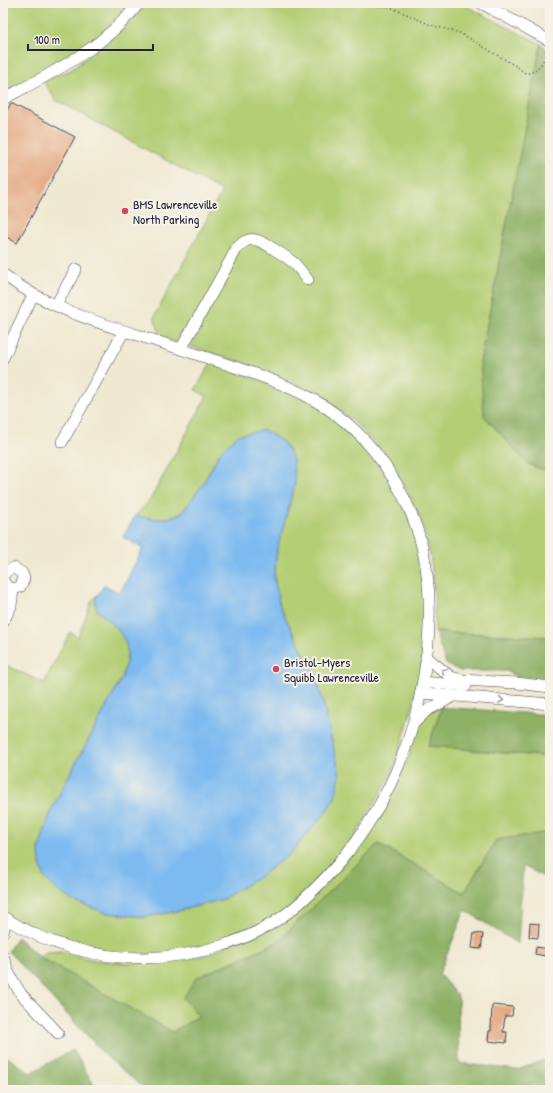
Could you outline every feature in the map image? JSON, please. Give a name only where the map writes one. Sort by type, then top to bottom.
[{"type":"street","points":[[3,99],[91,49],[130,15],[139,3]]},
{"type":"street","points":[[481,3],[550,42]]},
{"type":"street","points":[[181,349],[237,248],[242,242],[258,240],[264,243],[294,263],[308,280]]},
{"type":"street","points":[[56,305],[76,269]]},
{"type":"street","points":[[3,274],[33,295],[86,319],[259,375],[304,393],[337,415],[356,431],[375,452],[398,485],[411,510],[420,535],[428,576],[429,590],[429,632],[422,688],[413,725],[403,756],[383,799],[369,824],[352,847],[312,893],[287,913],[260,930],[234,941],[204,950],[167,958],[128,958],[95,955],[62,946],[20,928],[5,918],[3,932]]},
{"type":"street","points":[[3,358],[33,295]]},
{"type":"street","points":[[62,442],[124,331]]},
{"type":"street","points":[[3,576],[6,571],[11,568],[18,569],[22,573],[24,579],[20,587],[13,589],[6,586],[3,580]]},
{"type":"street","points":[[3,622],[7,604],[13,589]]},
{"type":"street","points":[[426,657],[451,676],[462,680],[517,683],[550,688]]},
{"type":"street","points":[[422,688],[484,693],[550,693]]},
{"type":"street","points":[[422,688],[454,696],[484,693],[550,704]]},
{"type":"street","points":[[413,725],[426,711],[454,696]]},
{"type":"street","points":[[3,956],[9,974],[22,994],[58,1033]]},
{"type":"path","points":[[381,3],[432,25],[460,33],[525,73],[534,72],[550,49]]},
{"type":"green space","points":[[3,3],[130,3],[117,18],[88,43],[55,64],[3,92]]},
{"type":"green space","points":[[148,3],[460,3],[541,44],[480,362],[528,464],[550,472],[550,637],[435,632],[432,570],[425,533],[407,490],[394,469],[363,431],[326,401],[289,381],[271,373],[161,337],[154,317],[222,191],[54,99],[43,81],[71,70],[124,28]]},
{"type":"green space","points":[[541,44],[550,51],[550,399],[547,414],[550,418],[550,472],[528,464],[484,416],[480,362]]},
{"type":"green space","points":[[211,363],[303,396],[354,433],[395,487],[417,536],[426,604],[420,682],[393,772],[350,845],[286,911],[233,939],[167,954],[128,955],[63,943],[3,913],[3,664],[44,683],[70,632],[78,637],[92,600],[97,595],[95,603],[98,612],[111,621],[124,638],[128,649],[122,678],[51,811],[75,902],[107,913],[145,917],[182,910],[223,899],[259,877],[291,853],[324,814],[335,798],[340,775],[317,679],[280,607],[274,577],[277,550],[293,460],[288,449],[278,439],[264,430],[220,452],[203,484],[181,514],[168,518],[155,519],[135,516],[150,500],[207,396],[195,390]]},
{"type":"green space","points":[[435,632],[550,637],[550,679],[515,676],[507,671],[460,671],[446,664]]},
{"type":"green space","points":[[442,707],[428,746],[550,757],[550,832],[496,840],[464,893],[378,844],[277,942],[196,978],[199,1016],[172,1032],[39,957],[46,952],[61,951],[94,960],[128,963],[168,962],[206,955],[290,917],[315,897],[356,850],[373,827],[388,802],[408,758],[418,726],[431,710]]},
{"type":"green space","points":[[442,707],[550,715],[550,757],[428,746]]},
{"type":"green space","points":[[550,832],[550,880],[523,866],[518,944],[465,910],[439,974],[458,996],[459,1063],[517,1070],[550,1058],[550,1090],[146,1090],[107,1057],[8,951],[17,937],[39,957],[173,1032],[199,1016],[183,998],[196,978],[277,942],[378,844],[464,893],[496,840]]},
{"type":"green space","points":[[73,1050],[97,1090],[3,1090],[3,1054],[30,1073]]},
{"type":"water","points":[[264,430],[283,442],[289,450],[293,460],[295,484],[277,550],[274,577],[280,607],[317,679],[340,775],[335,798],[324,814],[291,853],[259,877],[223,899],[182,910],[145,917],[107,913],[75,902],[58,891],[44,877],[40,864],[39,849],[51,811],[122,678],[126,664],[127,646],[116,627],[96,607],[95,604],[97,596],[104,585],[120,593],[143,548],[123,537],[135,516],[155,519],[168,518],[181,514],[203,484],[220,452],[238,435]]},
{"type":"building","points":[[11,103],[75,137],[17,243],[3,235],[3,118]]},
{"type":"building","points":[[530,923],[539,924],[538,938],[529,937]]},
{"type":"building","points":[[474,933],[483,934],[481,949],[472,948]]},
{"type":"building","points":[[536,947],[550,949],[550,957],[535,954]]},
{"type":"building","points":[[492,1005],[513,1007],[512,1016],[505,1016],[503,1032],[507,1032],[506,1043],[488,1041],[489,1031],[491,1031]]},
{"type":"place","name":"BMS Lawrenceville North Parking","points":[[125,211]]},
{"type":"place","name":"Bristol-Myers Squibb Lawrenceville","points":[[276,669]]}]
